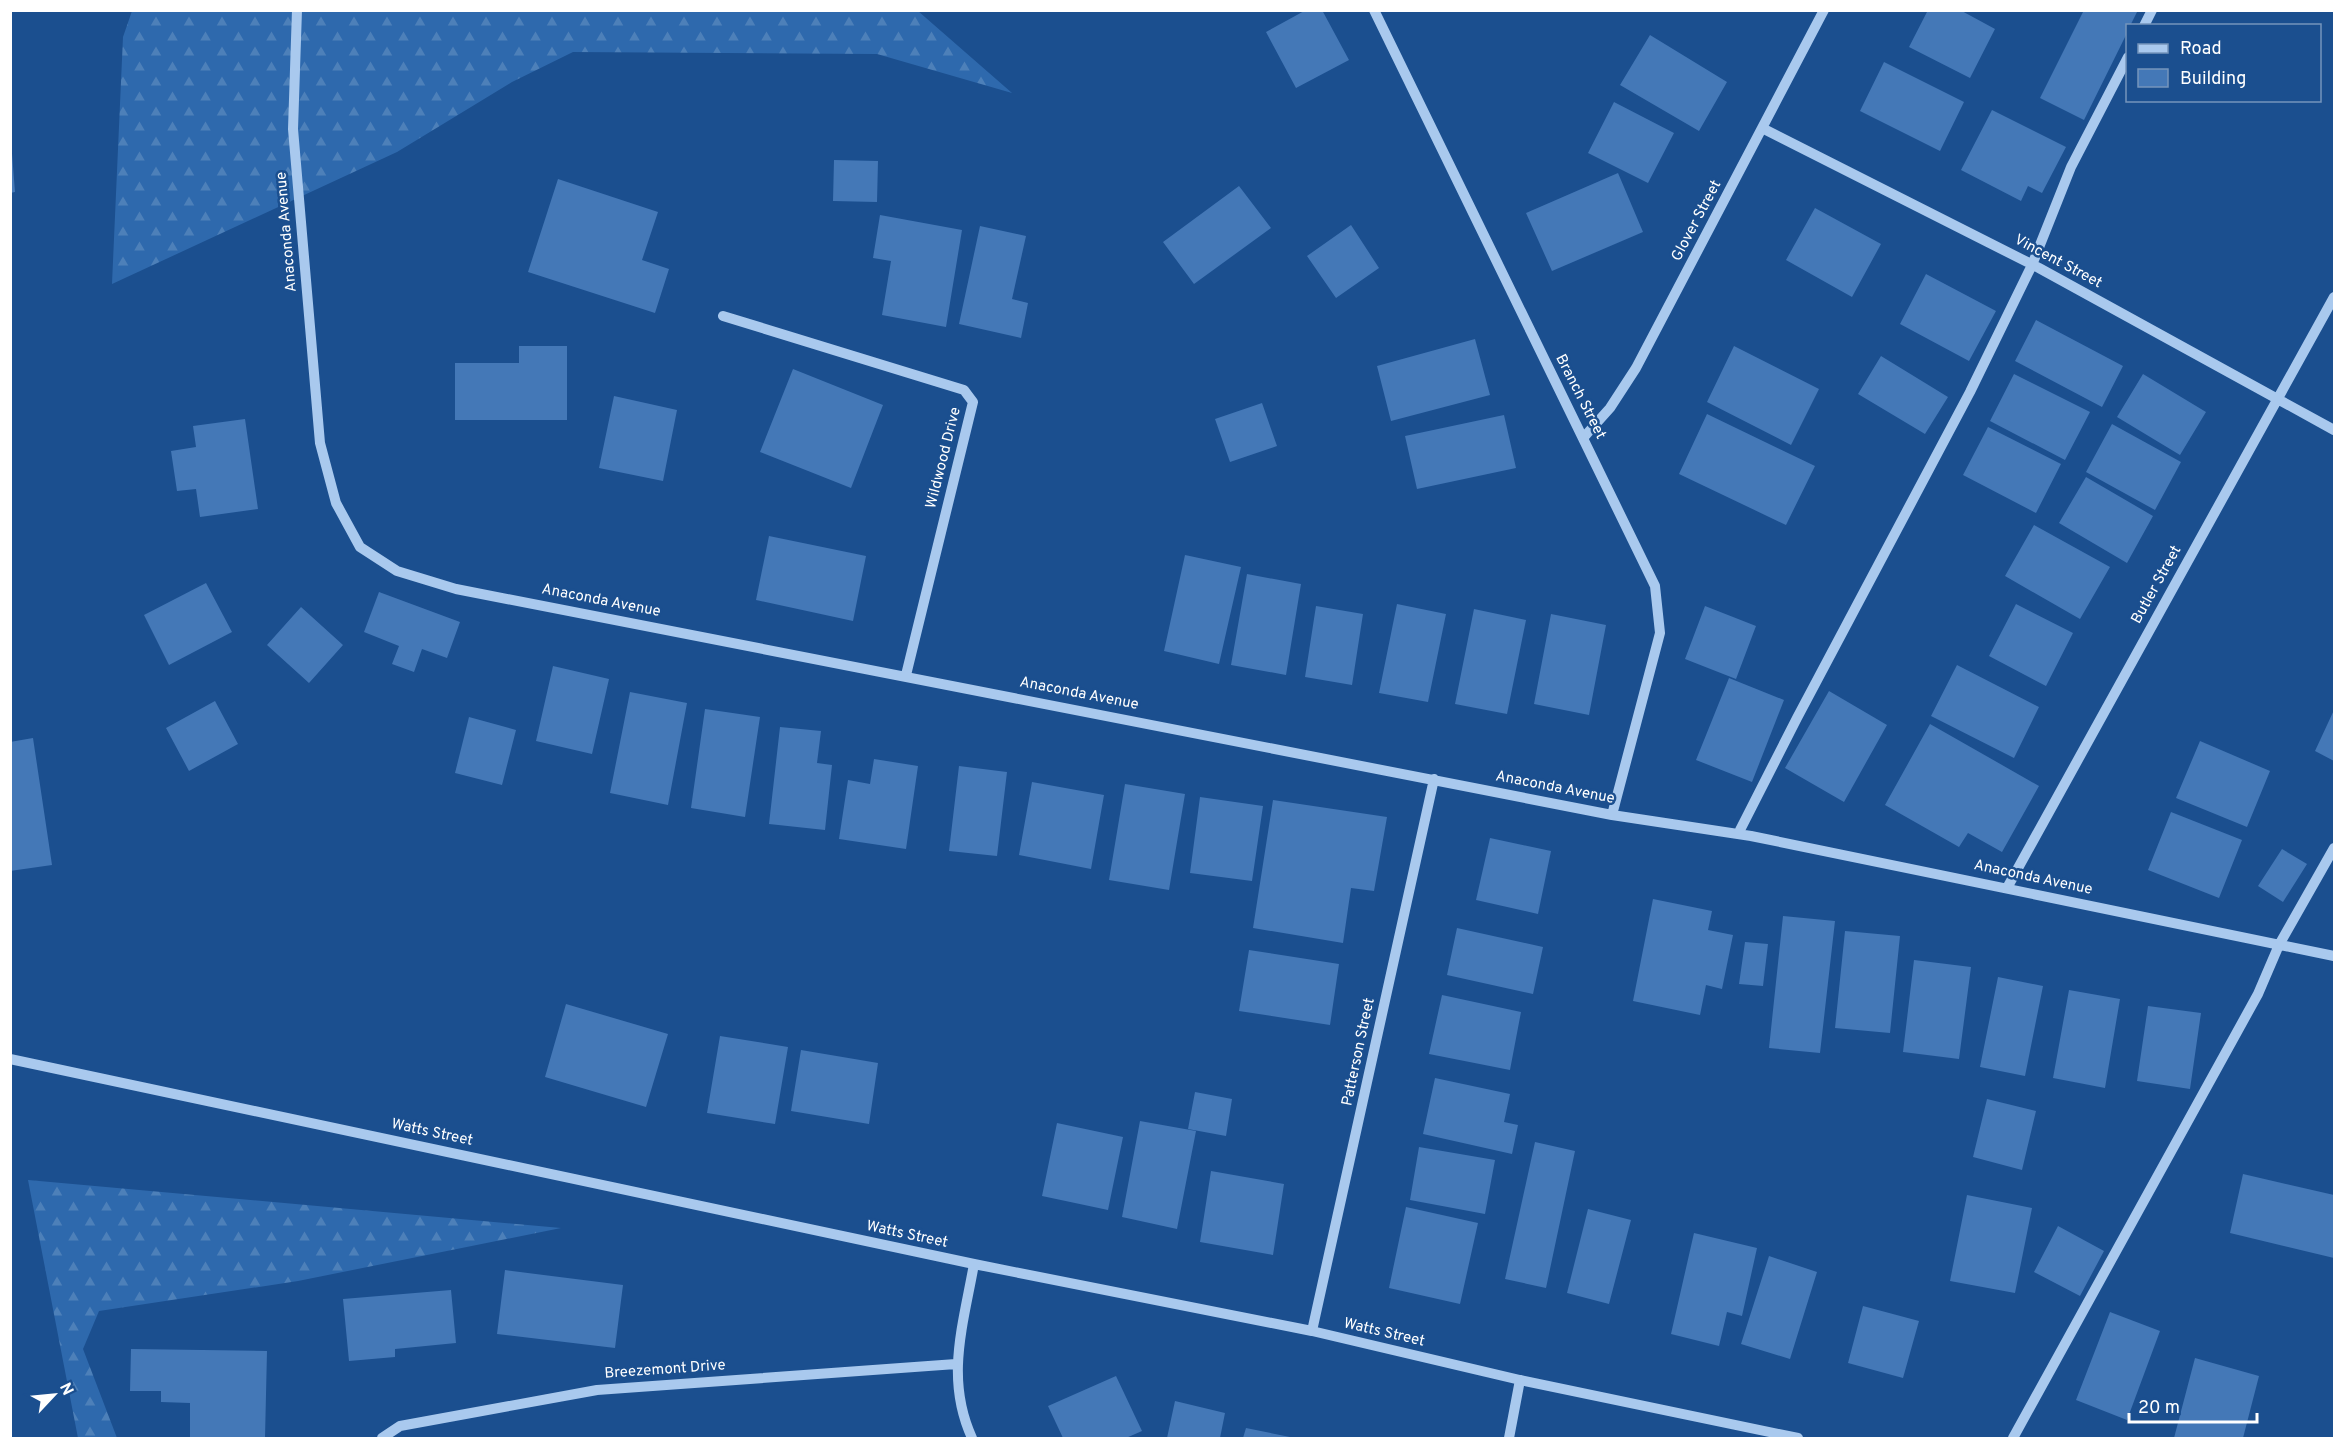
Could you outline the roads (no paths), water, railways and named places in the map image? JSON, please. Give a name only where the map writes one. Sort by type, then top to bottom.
[{"type":"street","name":"Anaconda Avenue","points":[[297,10],[292,129],[320,443],[336,503],[360,547],[396,571],[456,589],[906,675],[1612,815],[1738,834],[2334,956]]},
{"type":"street","name":"Branch Street","points":[[1374,10],[1476,223],[1584,437],[1654,586],[1660,633],[1612,815]]},
{"type":"street","name":"Glover Street","points":[[1584,437],[1610,408],[1636,368],[1824,10]]},
{"type":"street","points":[[2145,24],[2152,10]]},
{"type":"street","points":[[1738,834],[1797,717],[1971,392],[2032,265],[2071,167],[2126,59]]},
{"type":"street","name":"Vincent Street","points":[[1762,128],[2032,265],[2334,430]]},
{"type":"street","name":"Butler Street","points":[[2007,888],[2334,297]]},
{"type":"street","name":"Wildwood Drive","points":[[723,316],[964,390],[973,402],[906,675]]},
{"type":"street","name":"Patterson Street","points":[[1312,1331],[1434,779]]},
{"type":"street","points":[[2013,1438],[2258,994],[2279,945],[2334,848]]},
{"type":"street","name":"Watts Street","points":[[10,1059],[974,1264],[1312,1331],[1520,1380],[1798,1438]]},
{"type":"street","points":[[972,1438],[963,1418],[956,1364],[974,1264]]},
{"type":"street","name":"Breezemont Drive","points":[[382,1438],[400,1426],[597,1390],[956,1364]]},
{"type":"street","points":[[1509,1438],[1520,1380]]}]
